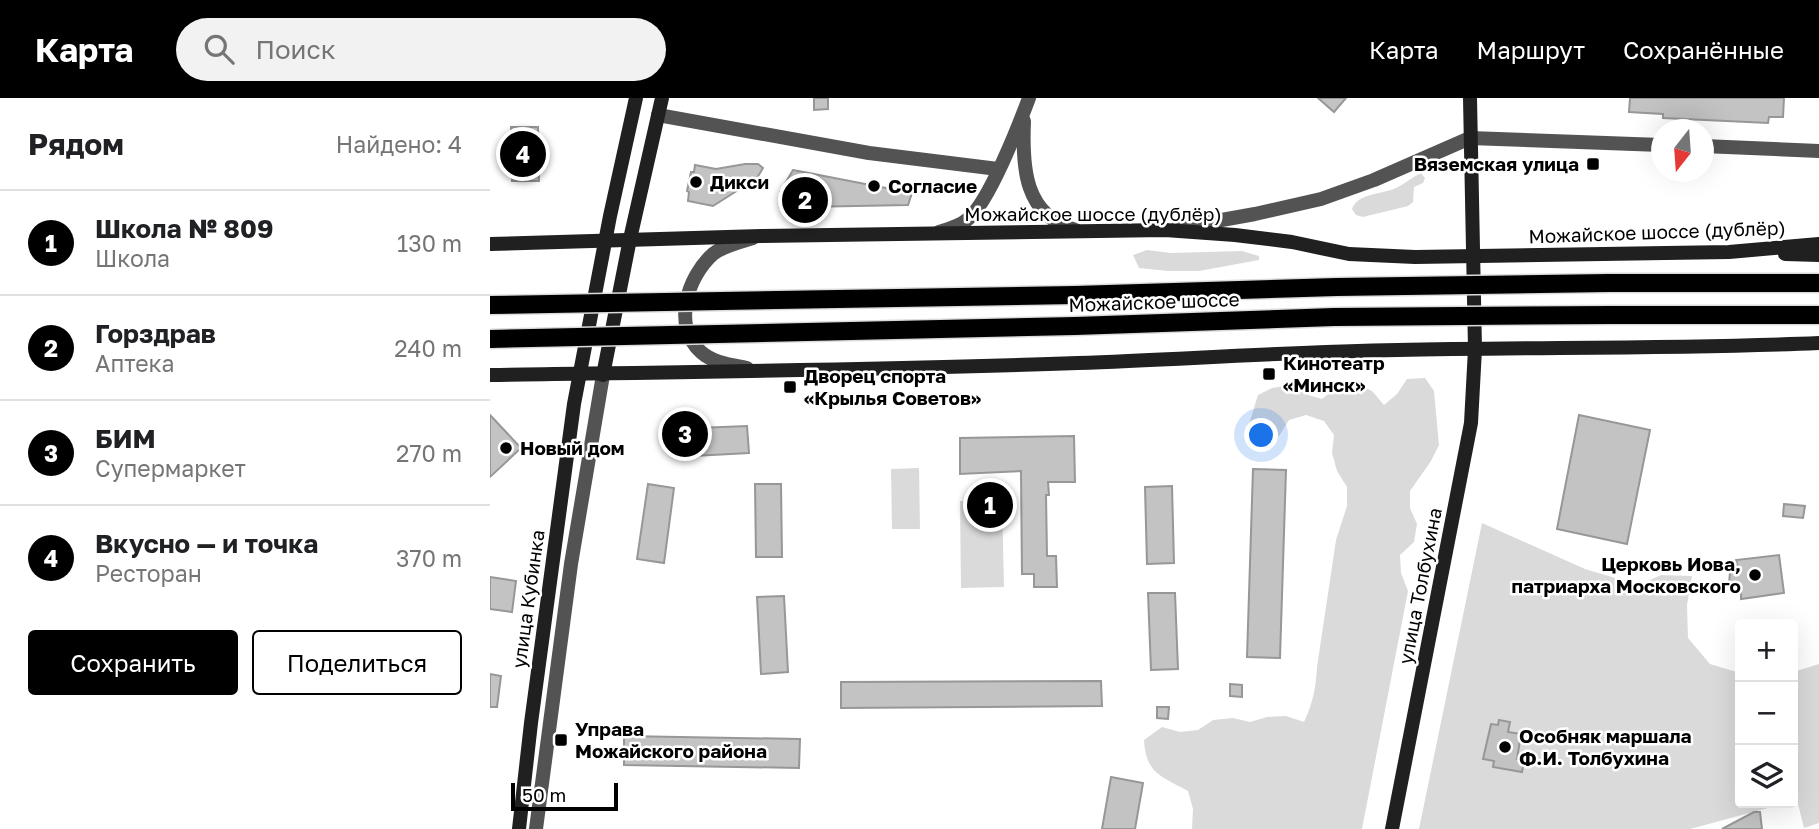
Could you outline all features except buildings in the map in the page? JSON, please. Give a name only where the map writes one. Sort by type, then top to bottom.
[{"type":"main road","name":"улица Кубинка","points":[[519,829],[532,710],[579,375],[636,98]]},
{"type":"main road","points":[[603,375],[662,98]]},
{"type":"main road","points":[[1470,98],[1474,256]]},
{"type":"main road","name":"Можайское шоссе (дублёр)","points":[[490,244],[605,239],[1165,230],[1246,236],[1349,254],[1415,257],[1729,252],[1819,244]]},
{"type":"main road","points":[[1729,252],[1819,255]]},
{"type":"main road","name":"улица Толбухина","points":[[1392,829],[1471,423],[1475,349],[1474,256]]},
{"type":"main road","name":"Можайское шоссе","points":[[490,305],[1061,296],[1337,286],[1819,283]]},
{"type":"main road","name":"Можайское шоссе","points":[[490,339],[1074,326],[1334,317],[1819,315]]},
{"type":"main road","points":[[490,374],[603,375],[754,369],[1076,363],[1398,350],[1816,345]]},
{"type":"street","points":[[934,233],[955,227],[969,218],[981,202],[1027,104]]},
{"type":"street","points":[[1027,104],[1023,152],[1033,196],[1050,220],[1076,231]]},
{"type":"street","points":[[658,116],[869,153],[998,169]]},
{"type":"street","points":[[1165,230],[1255,214],[1321,198],[1374,180],[1470,138],[1651,145]]},
{"type":"street","points":[[1714,146],[1819,151]]},
{"type":"street","points":[[754,369],[718,362],[702,353],[690,338],[685,316],[688,292],[699,270],[714,253],[761,236]]},
{"type":"street","points":[[536,829],[571,564],[603,375]]},
{"type":"shaded area","points":[[1421,173],[1425,178],[1423,183],[1414,187],[1413,202],[1408,206],[1363,217],[1356,215],[1352,209],[1360,200],[1396,188]]},
{"type":"shaded area","points":[[1147,250],[1171,253],[1242,251],[1259,256],[1259,260],[1199,271],[1139,268],[1133,255]]},
{"type":"shaded area","points":[[1425,378],[1434,391],[1439,445],[1410,491],[1410,508],[1417,524],[1414,542],[1400,555],[1401,573],[1408,591],[1362,829],[1192,829],[1193,809],[1188,791],[1157,773],[1148,760],[1144,740],[1162,727],[1180,732],[1198,730],[1213,720],[1233,718],[1250,722],[1267,717],[1286,716],[1304,722],[1315,688],[1336,540],[1347,506],[1347,487],[1337,471],[1332,453],[1334,435],[1324,421],[1306,415],[1289,420],[1279,436],[1262,444],[1247,431],[1258,395],[1272,388],[1290,385],[1305,394],[1322,399],[1336,388],[1352,381],[1372,391],[1384,405],[1397,394],[1407,379]]},
{"type":"shaded area","points":[[919,468],[920,529],[892,529],[891,469]]},
{"type":"shaded area","points":[[960,501],[1002,501],[1004,587],[961,588]]},
{"type":"shaded area","points":[[1482,523],[1585,569],[1622,580],[1642,584],[1661,575],[1692,576],[1687,605],[1688,638],[1710,664],[1735,672],[1735,808],[1768,808],[1690,829],[1419,829]]},
{"type":"shaded area","points":[[1819,664],[1819,823],[1804,828],[1798,804],[1798,670]]},
{"type":"place","name":"Вкусно — и точка","points":[[523,154]]},
{"type":"place","name":"Вяземская улица","points":[[1593,164]]},
{"type":"place","name":"Дикси","points":[[696,182]]},
{"type":"place","name":"Согласие","points":[[874,186]]},
{"type":"place","name":"Горздрав","points":[[805,200]]},
{"type":"place","name":"Кинотеатр «Минск»","points":[[1269,374]]},
{"type":"place","name":"Дворец спорта «Крылья Советов»","points":[[790,387]]},
{"type":"place","name":"БИМ","points":[[685,434]]},
{"type":"place","name":"Новый дом","points":[[506,448]]},
{"type":"place","name":"Школа № 809","points":[[990,505]]},
{"type":"place","name":"Церковь Иова, патриарха Московского","points":[[1755,575]]},
{"type":"place","name":"Управа Можайского района","points":[[561,740]]},
{"type":"place","name":"Особняк маршала Ф.И. Толбухина","points":[[1505,747]]}]
